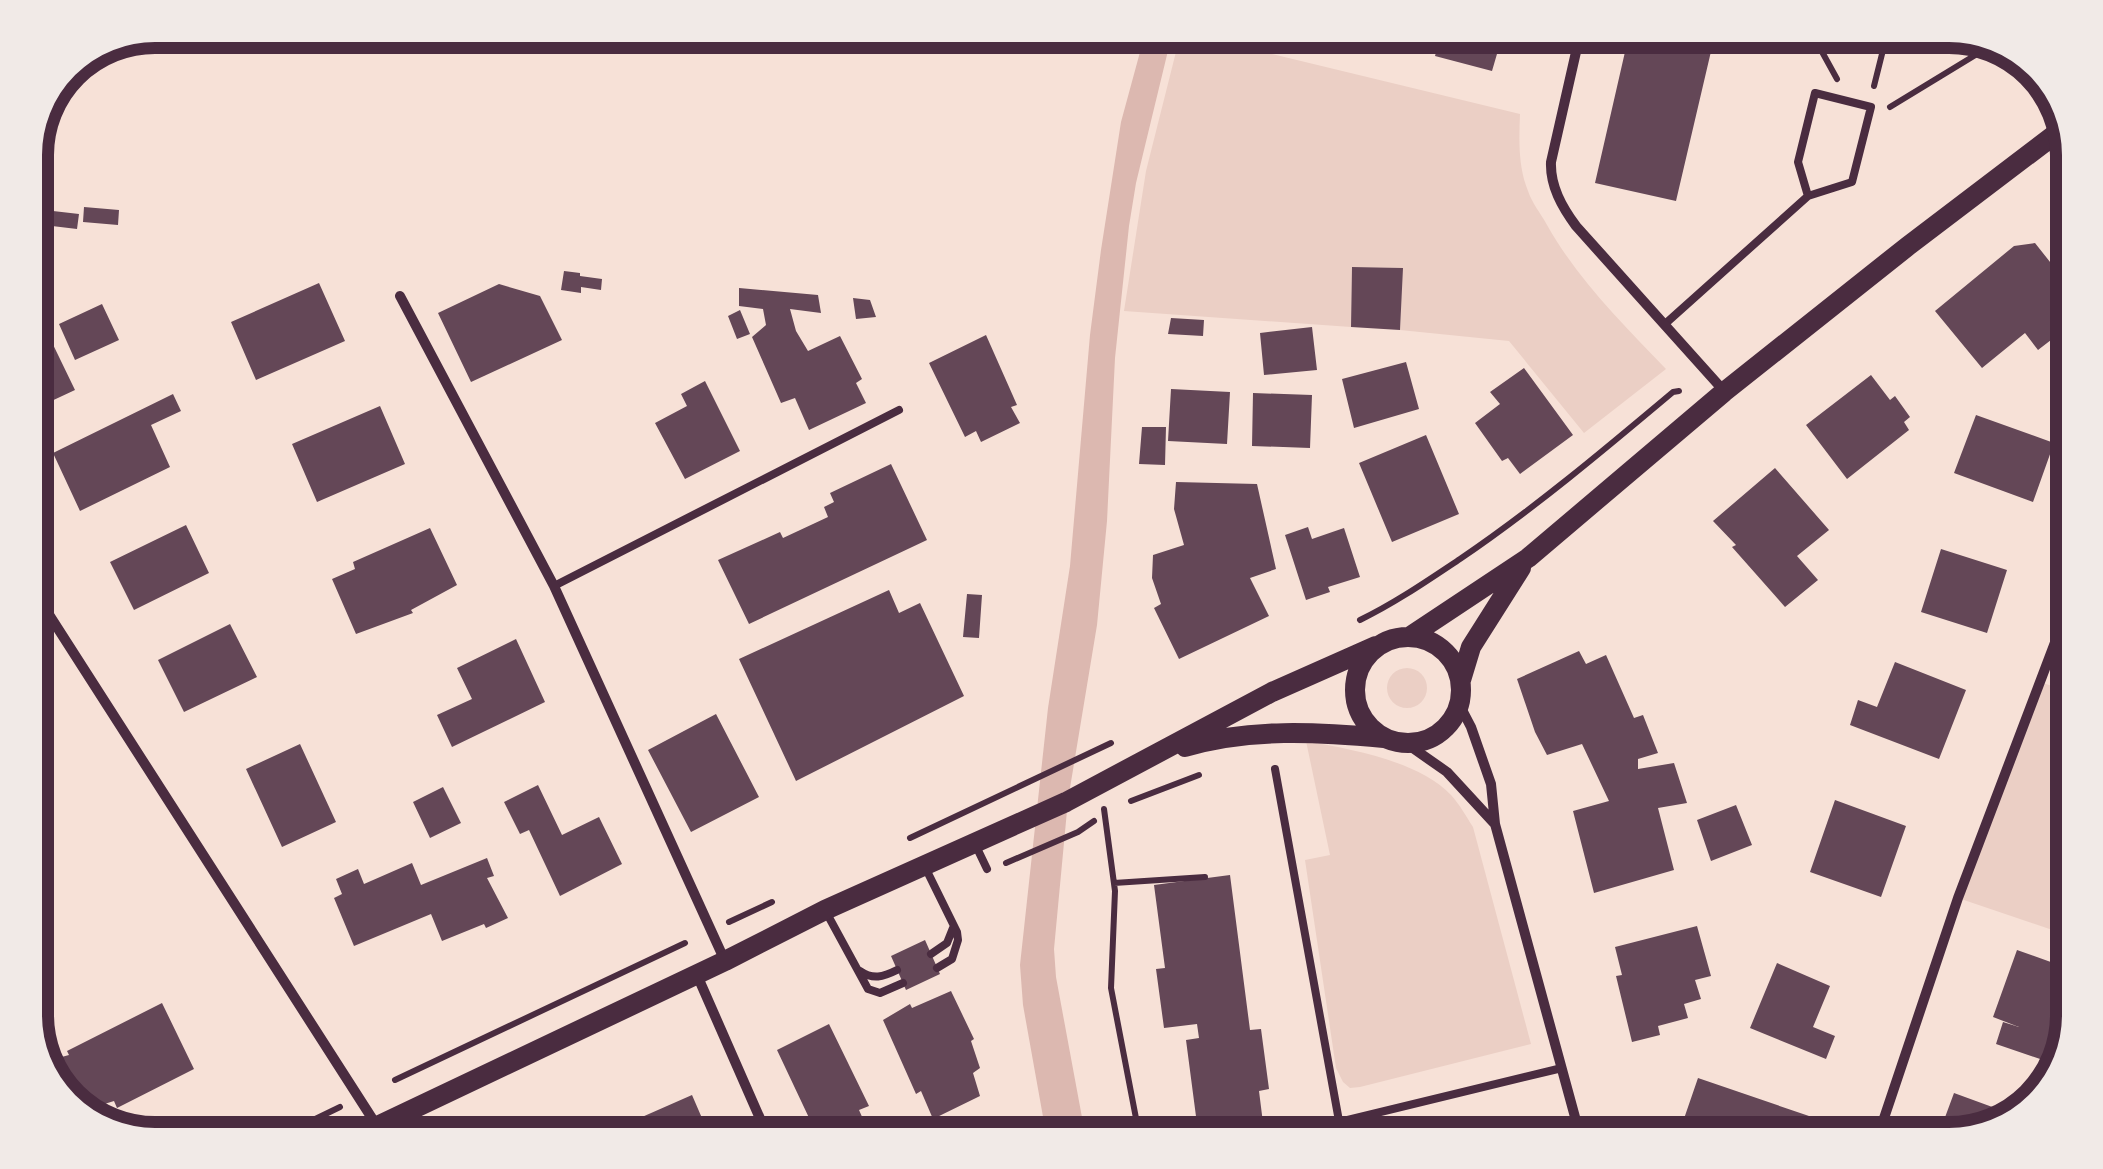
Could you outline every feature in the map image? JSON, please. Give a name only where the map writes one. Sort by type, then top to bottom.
[{"type":"main road","points":[[1412,636],[1528,558],[1724,392],[2053,135]]},
{"type":"main road","points":[[1154,756],[1198,743],[1279,733],[1384,738],[1407,744],[1440,733],[1459,704],[1470,647],[1528,558]]},
{"type":"main road","points":[[386,1122],[825,910],[1024,822],[1272,692],[1393,638],[1412,636],[1429,640],[1444,650],[1461,680]]},
{"type":"main road","points":[[1376,646],[1363,659],[1354,694],[1369,728],[1384,738]]},
{"type":"street","points":[[1578,48],[1551,162],[1552,178],[1566,212],[1724,392]]},
{"type":"street","points":[[2048,139],[2055,150]]},
{"type":"street","points":[[400,296],[554,586],[725,960]]},
{"type":"street","points":[[48,613],[375,1122]]},
{"type":"street","points":[[1883,1122],[1958,898],[2056,641]]},
{"type":"street","points":[[1459,704],[1491,784],[1495,824],[1576,1122]]},
{"type":"street","points":[[1407,744],[1447,772],[1495,824]]},
{"type":"street","points":[[697,974],[761,1122]]},
{"type":"lane","points":[[1664,324],[1808,196],[1852,182],[1871,107],[1814,93],[1798,162],[1808,196]]},
{"type":"lane","points":[[554,586],[900,410]]},
{"type":"lane","points":[[1275,769],[1339,1122],[1562,1068]]},
{"type":"lane","points":[[974,842],[986,870]]},
{"type":"lane","points":[[924,865],[958,940],[952,959],[937,968]]},
{"type":"lane","points":[[825,910],[868,989],[880,993],[903,983]]},
{"type":"lane","points":[[931,954],[947,942],[954,924]]},
{"type":"lane","points":[[858,970],[874,977],[897,970]]},
{"type":"path","points":[[1820,48],[1849,102]]},
{"type":"path","points":[[1868,107],[1883,48]]},
{"type":"path","points":[[1868,120],[1980,52]]},
{"type":"path","points":[[1344,628],[1377,612],[1478,547],[1679,391]]},
{"type":"path","points":[[1028,783],[1111,743]]},
{"type":"path","points":[[1014,860],[1078,832],[1120,806],[1212,769]]},
{"type":"path","points":[[1094,788],[1104,814],[1114,882],[1111,988],[1137,1122]]},
{"type":"path","points":[[1114,882],[1204,877]]},
{"type":"path","points":[[395,1080],[685,943]]},
{"type":"path","points":[[310,1122],[341,1107]]},
{"type":"shaded area","points":[[1141,48],[1169,48],[1129,226],[1115,358],[1097,625],[1068,800],[1054,949],[1083,1122],[1044,1122],[1023,1005],[1020,965],[1048,708],[1070,566],[1090,335],[1121,122]]},
{"type":"shaded area","points":[[1177,48],[1247,48],[1520,114],[1521,163],[1534,204],[1587,283],[1666,369],[1584,433],[1509,341],[1400,330],[1402,268],[1352,267],[1351,327],[1124,311],[1146,171]]},
{"type":"shaded area","points":[[1407,668],[1421,674],[1427,688],[1421,702],[1407,708],[1393,702],[1387,688],[1393,674]]},
{"type":"shaded area","points":[[2040,682],[2056,687],[2056,931],[1958,898]]},
{"type":"shaded area","points":[[1306,741],[1403,765],[1437,783],[1457,803],[1473,827],[1531,1044],[1360,1087],[1350,1088],[1343,1082],[1336,1068],[1305,860],[1330,855]]},
{"type":"building","points":[[1437,48],[1499,48],[1492,71],[1435,56]]},
{"type":"building","points":[[1626,48],[1712,48],[1676,201],[1595,183]]},
{"type":"building","points":[[84,207],[119,210],[118,225],[83,222]]},
{"type":"building","points":[[53,211],[79,214],[77,229],[52,226]]},
{"type":"building","points":[[2035,243],[2055,268],[2055,337],[2038,350],[2025,333],[1982,368],[1935,311],[2014,246]]},
{"type":"building","points":[[1352,267],[1403,268],[1400,330],[1351,327]]},
{"type":"building","points":[[564,271],[602,279],[601,290],[561,290]]},
{"type":"building","points":[[319,283],[345,341],[256,380],[231,322]]},
{"type":"building","points":[[499,284],[540,296],[562,340],[471,382],[438,313]]},
{"type":"building","points":[[739,288],[818,295],[821,313],[790,309],[796,331],[808,351],[840,336],[862,379],[856,383],[866,403],[809,430],[795,398],[781,403],[752,337],[766,325],[763,309],[739,306]]},
{"type":"building","points":[[853,298],[870,300],[876,317],[856,319]]},
{"type":"building","points":[[102,304],[119,340],[75,360],[59,324]]},
{"type":"building","points":[[740,310],[750,334],[737,339],[728,316]]},
{"type":"building","points":[[1171,318],[1204,320],[1203,336],[1168,334]]},
{"type":"building","points":[[1312,327],[1317,370],[1264,375],[1260,333]]},
{"type":"building","points":[[48,334],[75,390],[48,403]]},
{"type":"building","points":[[986,335],[1017,405],[1011,407],[1020,423],[981,442],[976,431],[965,437],[929,363]]},
{"type":"building","points":[[1406,362],[1419,409],[1354,428],[1342,379]]},
{"type":"building","points":[[1524,368],[1573,435],[1520,474],[1508,458],[1502,461],[1475,423],[1500,404],[1490,392]]},
{"type":"building","points":[[1871,375],[1890,400],[1895,396],[1910,417],[1904,422],[1909,430],[1847,479],[1806,425]]},
{"type":"building","points":[[705,381],[740,451],[685,479],[655,423],[687,406],[681,394]]},
{"type":"building","points":[[1171,389],[1230,392],[1227,444],[1168,441]]},
{"type":"building","points":[[1253,393],[1312,395],[1310,448],[1252,446]]},
{"type":"building","points":[[173,394],[181,411],[151,425],[170,467],[80,511],[53,453]]},
{"type":"building","points":[[380,406],[405,464],[317,502],[292,444]]},
{"type":"building","points":[[1976,415],[2054,443],[2033,502],[1954,473]]},
{"type":"building","points":[[1142,427],[1166,427],[1165,465],[1139,464]]},
{"type":"building","points":[[1426,435],[1459,514],[1392,542],[1359,463]]},
{"type":"building","points":[[891,464],[927,540],[749,624],[718,560],[780,532],[783,538],[828,517],[824,507],[834,502],[830,493]]},
{"type":"building","points":[[1775,468],[1829,530],[1797,556],[1818,580],[1785,607],[1713,521]]},
{"type":"building","points":[[1176,482],[1257,484],[1276,569],[1250,578],[1269,616],[1179,659],[1154,608],[1161,604],[1152,578],[1153,555],[1184,545],[1174,509]]},
{"type":"building","points":[[186,525],[209,573],[134,610],[110,562]]},
{"type":"building","points":[[1308,527],[1312,539],[1344,528],[1360,577],[1328,587],[1330,592],[1306,600],[1285,535]]},
{"type":"building","points":[[430,528],[457,585],[411,610],[413,613],[356,634],[332,579],[355,569],[353,562]]},
{"type":"building","points":[[1941,549],[2007,570],[1987,633],[1921,612]]},
{"type":"building","points":[[889,590],[899,613],[920,603],[964,696],[796,781],[739,659]]},
{"type":"building","points":[[967,594],[982,595],[979,638],[963,637]]},
{"type":"building","points":[[230,624],[257,677],[184,712],[158,660]]},
{"type":"building","points":[[516,639],[545,702],[452,747],[437,715],[472,699],[457,668]]},
{"type":"building","points":[[1579,651],[1586,664],[1606,655],[1634,718],[1643,715],[1658,753],[1638,759],[1638,769],[1674,763],[1687,803],[1658,808],[1674,870],[1594,893],[1573,811],[1609,801],[1582,744],[1547,755],[1517,679]]},
{"type":"building","points":[[1895,662],[1966,690],[1939,759],[1850,725],[1858,700],[1877,707]]},
{"type":"building","points":[[716,714],[759,797],[691,832],[648,750]]},
{"type":"building","points":[[300,744],[336,822],[282,847],[246,769]]},
{"type":"building","points":[[538,785],[562,835],[599,817],[622,864],[560,896],[529,830],[520,834],[504,802]]},
{"type":"building","points":[[443,787],[461,823],[430,838],[413,802]]},
{"type":"building","points":[[1835,800],[1906,826],[1881,897],[1810,872]]},
{"type":"building","points":[[1736,805],[1752,845],[1711,861],[1697,820]]},
{"type":"building","points":[[487,858],[494,876],[487,878],[508,918],[442,941],[431,914],[354,946],[334,898],[342,894],[336,879],[358,869],[364,884],[412,863],[421,885]]},
{"type":"building","points":[[1230,875],[1250,1030],[1261,1029],[1269,1089],[1259,1091],[1263,1122],[1197,1122],[1186,1040],[1199,1038],[1197,1024],[1164,1028],[1156,969],[1165,968],[1154,885]]},
{"type":"building","points":[[1697,926],[1711,976],[1695,980],[1701,999],[1684,1004],[1688,1018],[1658,1026],[1660,1035],[1632,1042],[1616,976],[1622,975],[1615,947]]},
{"type":"building","points":[[925,940],[940,974],[906,990],[891,956]]},
{"type":"building","points":[[2017,950],[2056,964],[2055,1028],[2044,1060],[1996,1044],[2003,1022],[2019,1027],[1993,1017]]},
{"type":"building","points":[[1777,963],[1830,986],[1813,1027],[1835,1036],[1826,1059],[1750,1028]]},
{"type":"building","points":[[951,991],[974,1039],[971,1041],[980,1068],[973,1073],[980,1096],[933,1119],[921,1091],[916,1094],[883,1020],[910,1004],[912,1008]]},
{"type":"building","points":[[162,1003],[194,1069],[117,1108],[114,1101],[99,1106],[79,1090],[62,1068],[57,1058],[69,1055],[67,1051]]},
{"type":"building","points":[[829,1024],[869,1106],[859,1110],[864,1122],[811,1122],[777,1050]]},
{"type":"building","points":[[1698,1078],[1809,1116],[1807,1122],[1683,1122]]},
{"type":"building","points":[[1954,1093],[1998,1109],[1976,1118],[1943,1122]]},
{"type":"building","points":[[692,1095],[704,1122],[631,1122]]}]
